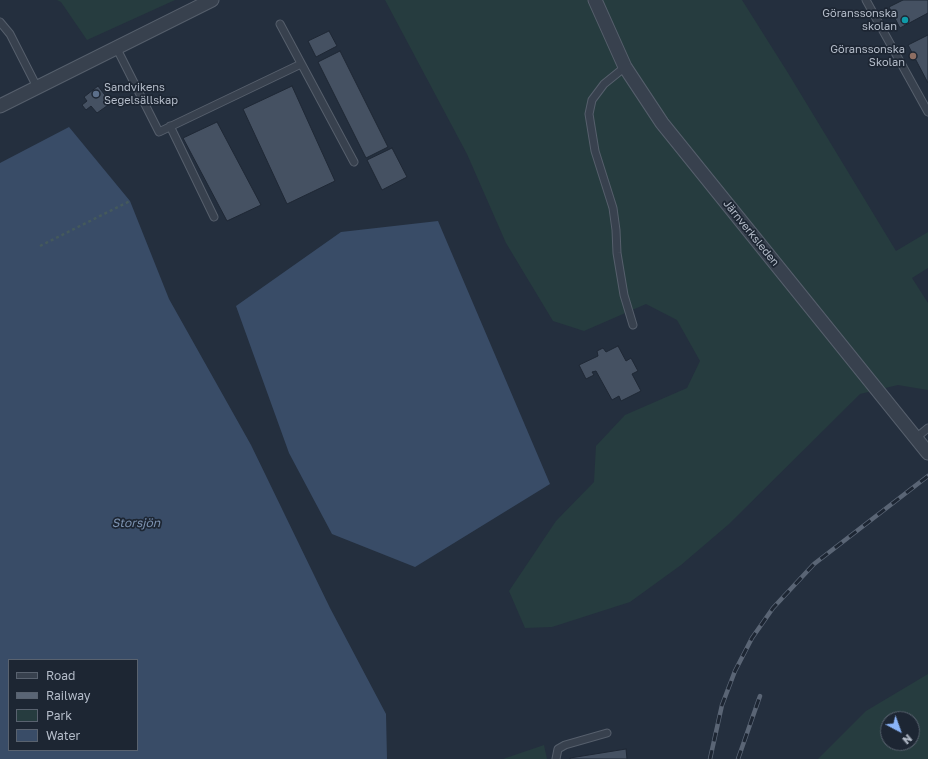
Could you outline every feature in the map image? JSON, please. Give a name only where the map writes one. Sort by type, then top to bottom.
[{"type":"street","points":[[2,103],[212,0]]},
{"type":"street","name":"Järnverksleden","points":[[594,0],[625,67],[662,123],[928,453]]},
{"type":"lane","points":[[866,0],[928,112]]},
{"type":"lane","points":[[0,22],[10,34],[37,87]]},
{"type":"lane","points":[[280,24],[354,162]]},
{"type":"lane","points":[[116,47],[159,132],[301,64]]},
{"type":"lane","points":[[625,67],[604,84],[592,100],[589,114],[595,151],[613,208],[617,253],[624,295],[632,325]]},
{"type":"lane","points":[[170,126],[214,218]]},
{"type":"lane","points":[[916,438],[928,428]]},
{"type":"lane","points":[[556,759],[558,749],[565,745],[607,733]]},
{"type":"path","points":[[40,246],[130,201]]},
{"type":"green space","points":[[57,0],[175,0],[87,40],[61,2]]},
{"type":"green space","points":[[385,0],[742,0],[896,251],[928,232],[928,268],[912,278],[928,303],[928,390],[898,385],[860,394],[729,524],[681,565],[630,602],[552,627],[525,628],[509,591],[556,521],[594,482],[596,446],[625,415],[687,388],[700,361],[677,320],[646,304],[584,331],[553,321],[506,243],[467,154]]},
{"type":"green space","points":[[928,674],[928,759],[818,759],[866,711]]},
{"type":"green space","points":[[544,745],[547,759],[503,759]]},
{"type":"water","name":"Storsjön","points":[[69,127],[130,201],[169,299],[251,445],[330,608],[386,714],[387,759],[0,759],[0,163]]},
{"type":"water","points":[[438,221],[550,484],[415,567],[332,534],[289,453],[236,306],[341,232]]},
{"type":"building","name":"Göranssonska skolan","points":[[903,0],[928,0],[928,13],[900,28],[889,7]]},
{"type":"building","points":[[329,31],[337,46],[316,57],[308,41]]},
{"type":"building","name":"Göranssonska skolan","points":[[928,35],[928,83],[908,45]]},
{"type":"building","points":[[340,51],[388,147],[366,158],[318,62]]},
{"type":"building","points":[[98,86],[111,103],[97,113],[91,106],[86,110],[82,105],[87,101],[84,97]]},
{"type":"building","points":[[292,86],[335,181],[287,204],[243,109]]},
{"type":"building","points":[[217,122],[261,205],[227,221],[183,138]]},
{"type":"building","points":[[392,148],[407,177],[382,190],[367,160]]},
{"type":"building","points":[[618,346],[626,361],[631,358],[638,371],[632,374],[641,391],[621,401],[619,396],[612,400],[596,371],[592,372],[594,375],[586,379],[579,365],[598,356],[597,351],[603,348],[606,352]]},
{"type":"building","points":[[626,749],[627,759],[570,759],[570,758]]},
{"type":"railway","points":[[710,759],[722,705],[735,671],[752,638],[773,608],[814,564],[928,476]]},
{"type":"railway","points":[[738,759],[760,696]]},
{"type":"place","name":"Göranssonska skolan","points":[[905,20]]},
{"type":"place","name":"Göranssonska Skolan","points":[[913,56]]},
{"type":"place","name":"Sandvikens Segelsällskap","points":[[96,94]]}]
